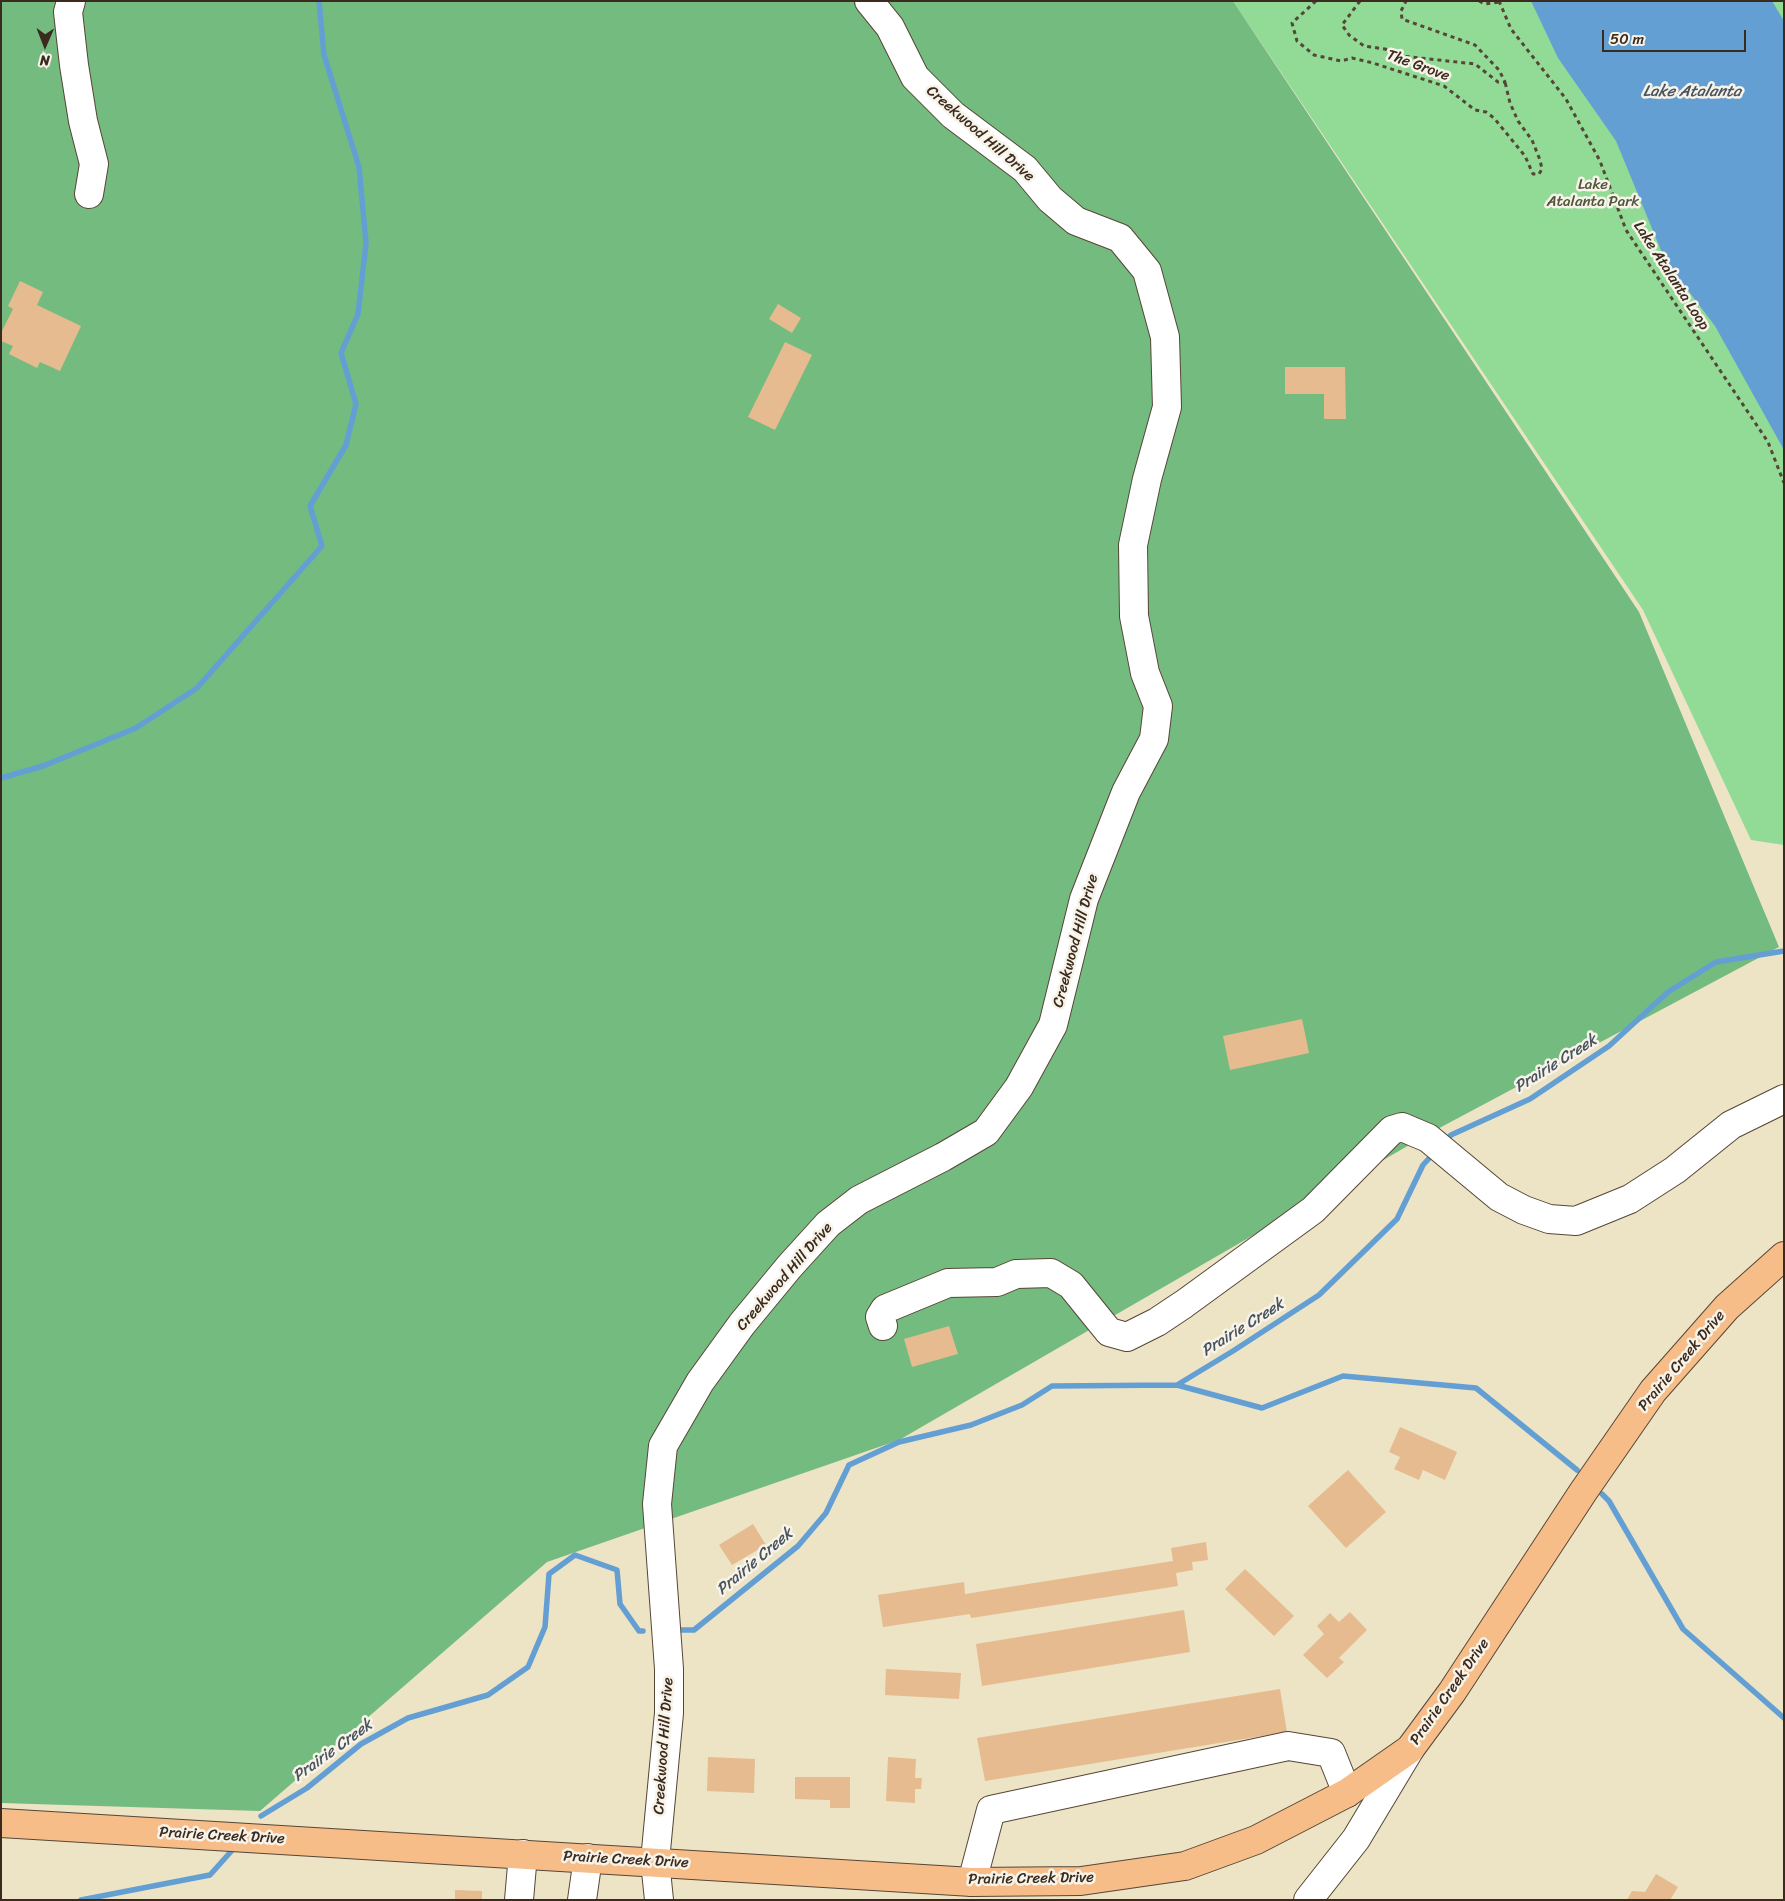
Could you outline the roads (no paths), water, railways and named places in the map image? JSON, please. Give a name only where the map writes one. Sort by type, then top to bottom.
[{"type":"main road","name":"Prairie Creek Drive","points":[[1,1823],[655,1861],[972,1882],[1081,1881],[1185,1866],[1256,1840],[1348,1793],[1410,1749],[1452,1692],[1583,1492],[1653,1391],[1727,1307],[1784,1256]]},
{"type":"street","points":[[70,1],[68,12],[74,65],[83,121],[94,164],[89,194]]},
{"type":"street","name":"Creekwood Hill Drive","points":[[659,1900],[655,1861],[669,1713],[669,1669],[657,1504],[663,1446],[700,1382],[742,1324],[828,1224],[859,1200],[943,1157],[986,1132],[1019,1087],[1053,1025],[1084,899],[1126,792],[1154,738],[1158,712],[1158,706],[1145,672],[1134,616],[1133,546],[1147,479],[1167,407],[1165,337],[1147,271],[1120,238],[1076,222],[1050,199],[1025,169],[953,115],[915,77],[890,27],[869,1]]},
{"type":"street","points":[[883,1326],[880,1317],[885,1309],[948,1283],[997,1282],[1016,1274],[1051,1273],[1071,1285],[1109,1332],[1127,1337],[1157,1322],[1184,1304],[1313,1210],[1392,1130],[1402,1127],[1428,1138],[1499,1197],[1524,1210],[1549,1219],[1576,1221],[1630,1199],[1675,1170],[1731,1125],[1784,1099]]},
{"type":"street","points":[[972,1882],[991,1810],[1288,1746],[1331,1753],[1348,1793]]},
{"type":"street","points":[[1308,1900],[1356,1839],[1410,1749]]},
{"type":"street","points":[[519,1900],[523,1854]]},
{"type":"street","points":[[582,1900],[588,1858]]},
{"type":"water","name":"Lake Atalanta","points":[[1531,1],[1772,1],[1784,21],[1784,450],[1715,326],[1665,260],[1616,141],[1558,58]]},
{"type":"waterway","points":[[1,778],[43,766],[136,728],[197,688],[322,546],[310,506],[346,445],[356,404],[341,353],[358,314],[366,243],[359,167],[324,55],[319,1]]},
{"type":"waterway","name":"Prairie Creek","points":[[1444,1142],[1451,1135],[1530,1099],[1609,1046],[1668,992],[1716,962],[1784,951]]},
{"type":"waterway","name":"Prairie Creek","points":[[675,1630],[694,1630],[798,1546],[826,1513],[849,1465],[899,1442],[971,1425],[1022,1405],[1052,1386],[1177,1385],[1233,1351],[1319,1295],[1397,1219],[1423,1165],[1434,1153]]},
{"type":"waterway","points":[[1177,1385],[1262,1408],[1343,1376],[1476,1388],[1577,1470]]},
{"type":"waterway","points":[[1602,1494],[1609,1501],[1683,1629],[1784,1718]]},
{"type":"waterway","name":"Prairie Creek","points":[[261,1816],[307,1788],[361,1744],[408,1718],[488,1695],[528,1667],[545,1627],[549,1574],[575,1555],[617,1570],[620,1604],[639,1631],[643,1631]]},
{"type":"waterway","name":"Prairie Creek","points":[[81,1900],[210,1875],[235,1847]]},
{"type":"park label","name":"Lake Atalanta Park","points":[[1593,194]]}]
